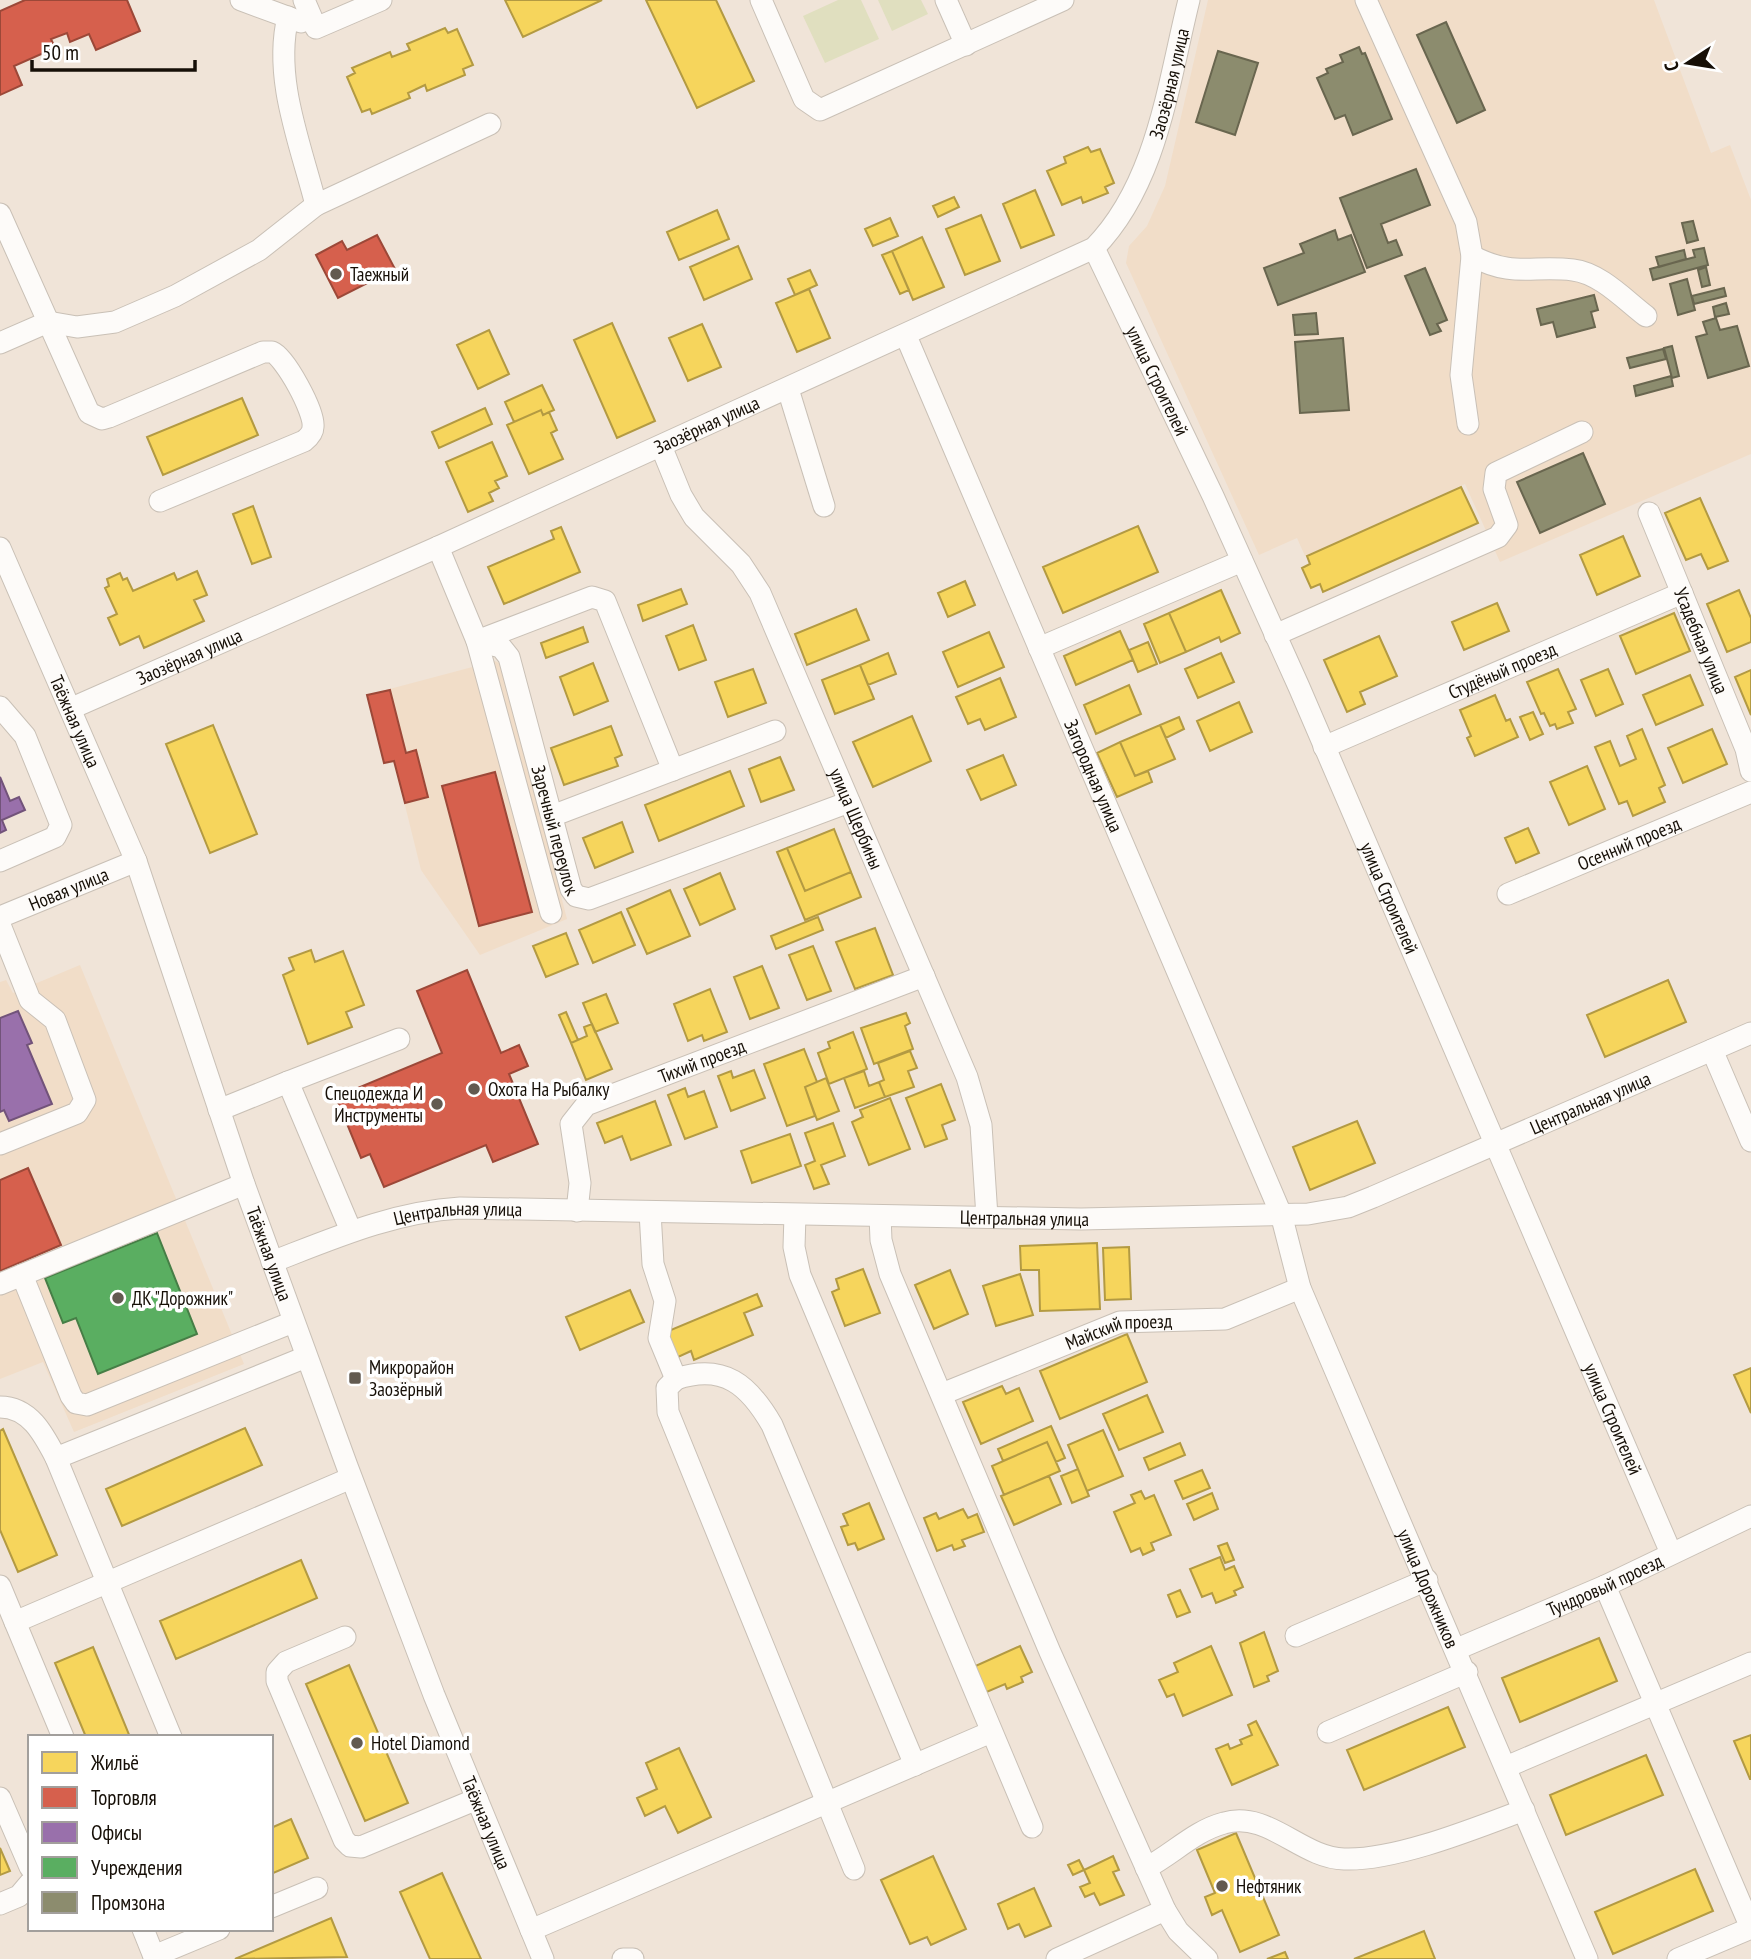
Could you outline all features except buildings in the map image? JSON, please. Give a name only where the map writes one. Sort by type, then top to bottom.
[{"type":"street","points":[[241,0],[316,28],[381,0]]},
{"type":"street","points":[[304,0],[316,28]]},
{"type":"street","points":[[761,0],[804,99],[820,110],[1063,0]]},
{"type":"street","points":[[946,0],[966,45]]},
{"type":"street","name":"Заозёрная улица","points":[[72,708],[438,547],[906,336],[1094,248],[1118,223],[1143,176],[1189,0]]},
{"type":"street","points":[[1366,0],[1466,222],[1472,256],[1461,375],[1468,424]]},
{"type":"street","points":[[288,18],[282,42],[284,79],[316,205]]},
{"type":"street","points":[[0,344],[48,323],[99,326],[163,301],[248,257],[316,205],[491,124]]},
{"type":"street","points":[[0,214],[89,412],[102,419],[263,352],[272,352],[285,361],[312,416],[311,435],[304,441],[159,501]]},
{"type":"street","name":"улица Строителей","points":[[1094,248],[1275,635],[1671,1553]]},
{"type":"street","points":[[1472,256],[1494,268],[1514,271],[1574,270],[1605,284],[1646,316]]},
{"type":"street","name":"Загородная улица","points":[[906,336],[1281,1214]]},
{"type":"street","points":[[788,389],[824,506]]},
{"type":"street","points":[[1275,635],[1498,537],[1507,525],[1494,489],[1496,473],[1582,432]]},
{"type":"street","name":"улица Щербины","points":[[661,446],[681,495],[694,517],[741,564],[760,593],[924,976],[975,1101],[985,1151],[988,1217]]},
{"type":"street","name":"Усадебная улица","points":[[1649,513],[1746,749],[1751,771]]},
{"type":"street","points":[[438,547],[477,641],[551,913]]},
{"type":"street","points":[[1039,648],[1242,561]]},
{"type":"street","name":"Таёжная улица","points":[[3,562],[72,708],[136,860],[293,1322],[351,1478],[543,1959]]},
{"type":"street","name":"Студёный проезд","points":[[1324,747],[1682,593]]},
{"type":"street","points":[[477,641],[592,597],[605,601],[673,770]]},
{"type":"street","name":"Заречный переулок","points":[[477,641],[501,647],[509,657],[571,889],[576,896],[589,899],[849,802]]},
{"type":"street","points":[[0,706],[24,736],[61,825],[55,837],[0,861]]},
{"type":"street","points":[[552,816],[775,731]]},
{"type":"street","name":"Осенний проезд","points":[[1508,894],[1751,792]]},
{"type":"street","name":"Новая улица","points":[[0,917],[136,860]]},
{"type":"street","points":[[0,925],[30,1000],[55,1020],[85,1100],[77,1113],[0,1144]]},
{"type":"street","name":"Тихий проезд","points":[[577,1211],[580,1183],[571,1124],[586,1105],[924,976]]},
{"type":"street","name":"Центральная улица","points":[[272,1262],[379,1221],[429,1210],[1080,1219],[1308,1214],[1348,1207],[1751,1033]]},
{"type":"street","points":[[219,1110],[399,1039]]},
{"type":"street","points":[[1712,1050],[1751,1141]]},
{"type":"street","points":[[288,1082],[351,1231]]},
{"type":"street","points":[[0,1284],[244,1184]]},
{"type":"street","points":[[650,1212],[653,1264],[665,1301],[659,1338],[676,1379]]},
{"type":"street","name":"улица Дорожников","points":[[1281,1214],[1300,1288],[1467,1672],[1587,1959]]},
{"type":"street","points":[[795,1215],[794,1247],[800,1275],[1032,1827]]},
{"type":"street","points":[[880,1216],[881,1240],[890,1274],[1050,1652],[1165,1910],[1178,1931],[1207,1959]]},
{"type":"street","points":[[22,1275],[71,1396],[81,1405],[87,1405],[293,1322]]},
{"type":"street","name":"Майский проезд","points":[[942,1394],[1120,1322],[1225,1319],[1300,1288]]},
{"type":"street","points":[[56,1458],[306,1357]]},
{"type":"street","points":[[854,1869],[668,1412],[667,1388],[676,1379],[694,1373],[718,1375],[739,1384],[760,1405],[772,1425],[915,1765]]},
{"type":"street","points":[[0,1406],[18,1409],[31,1420],[56,1458],[170,1735]]},
{"type":"street","points":[[15,1622],[351,1478]]},
{"type":"street","name":"Тундровый проезд","points":[[1457,1649],[1605,1586],[1751,1516]]},
{"type":"street","points":[[1296,1636],[1427,1580]]},
{"type":"street","points":[[0,1586],[62,1735]]},
{"type":"street","points":[[1605,1586],[1751,1928],[1678,1959]]},
{"type":"street","points":[[345,1637],[286,1662],[277,1672],[277,1681],[344,1840],[349,1846],[361,1847],[477,1799]]},
{"type":"street","points":[[1506,1767],[1751,1663]]},
{"type":"street","points":[[1328,1732],[1467,1672]]},
{"type":"street","points":[[531,1930],[992,1732]]},
{"type":"street","points":[[0,1798],[28,1862]]},
{"type":"street","points":[[1146,1868],[1163,1859],[1196,1834],[1236,1820],[1252,1821],[1328,1857],[1352,1859],[1462,1834],[1524,1810]]},
{"type":"street","points":[[0,1904],[19,1896],[28,1885]]},
{"type":"street","points":[[273,1906],[317,1888]]},
{"type":"street","points":[[1057,1959],[1165,1910]]},
{"type":"street","points":[[144,1931],[155,1958],[215,1931]]},
{"type":"street","points":[[623,1959],[633,1959]]},
{"type":"shaded area","points":[[1208,0],[1654,0],[1711,153],[1730,145],[1751,200],[1751,454],[1500,562],[1465,484],[1305,556],[1297,538],[1259,555],[1126,263],[1129,246],[1147,226],[1165,186]]},
{"type":"shaded area","points":[[495,661],[501,664],[567,919],[480,955],[421,870],[394,761],[384,763],[367,695]]},
{"type":"shaded area","points":[[80,965],[244,1364],[74,1432],[43,1362],[0,1379],[0,982],[6,980],[13,993]]},
{"type":"green space","points":[[838,0],[861,0],[879,39],[825,63],[803,16]]},
{"type":"green space","points":[[878,0],[921,0],[928,14],[892,31]]},
{"type":"place","name":"Таежный","points":[[336,274]]},
{"type":"place","name":"Охота На Рыбалку","points":[[474,1089]]},
{"type":"place","name":"Спецодежда И Инструменты","points":[[437,1104]]},
{"type":"place","name":"ДК \"Дорожник\"","points":[[118,1298]]},
{"type":"place","name":"Микрорайон Заозёрный","points":[[355,1378]]},
{"type":"place","name":"Hotel Diamond","points":[[357,1743]]},
{"type":"place","name":"Нефтяник","points":[[1222,1886]]}]
